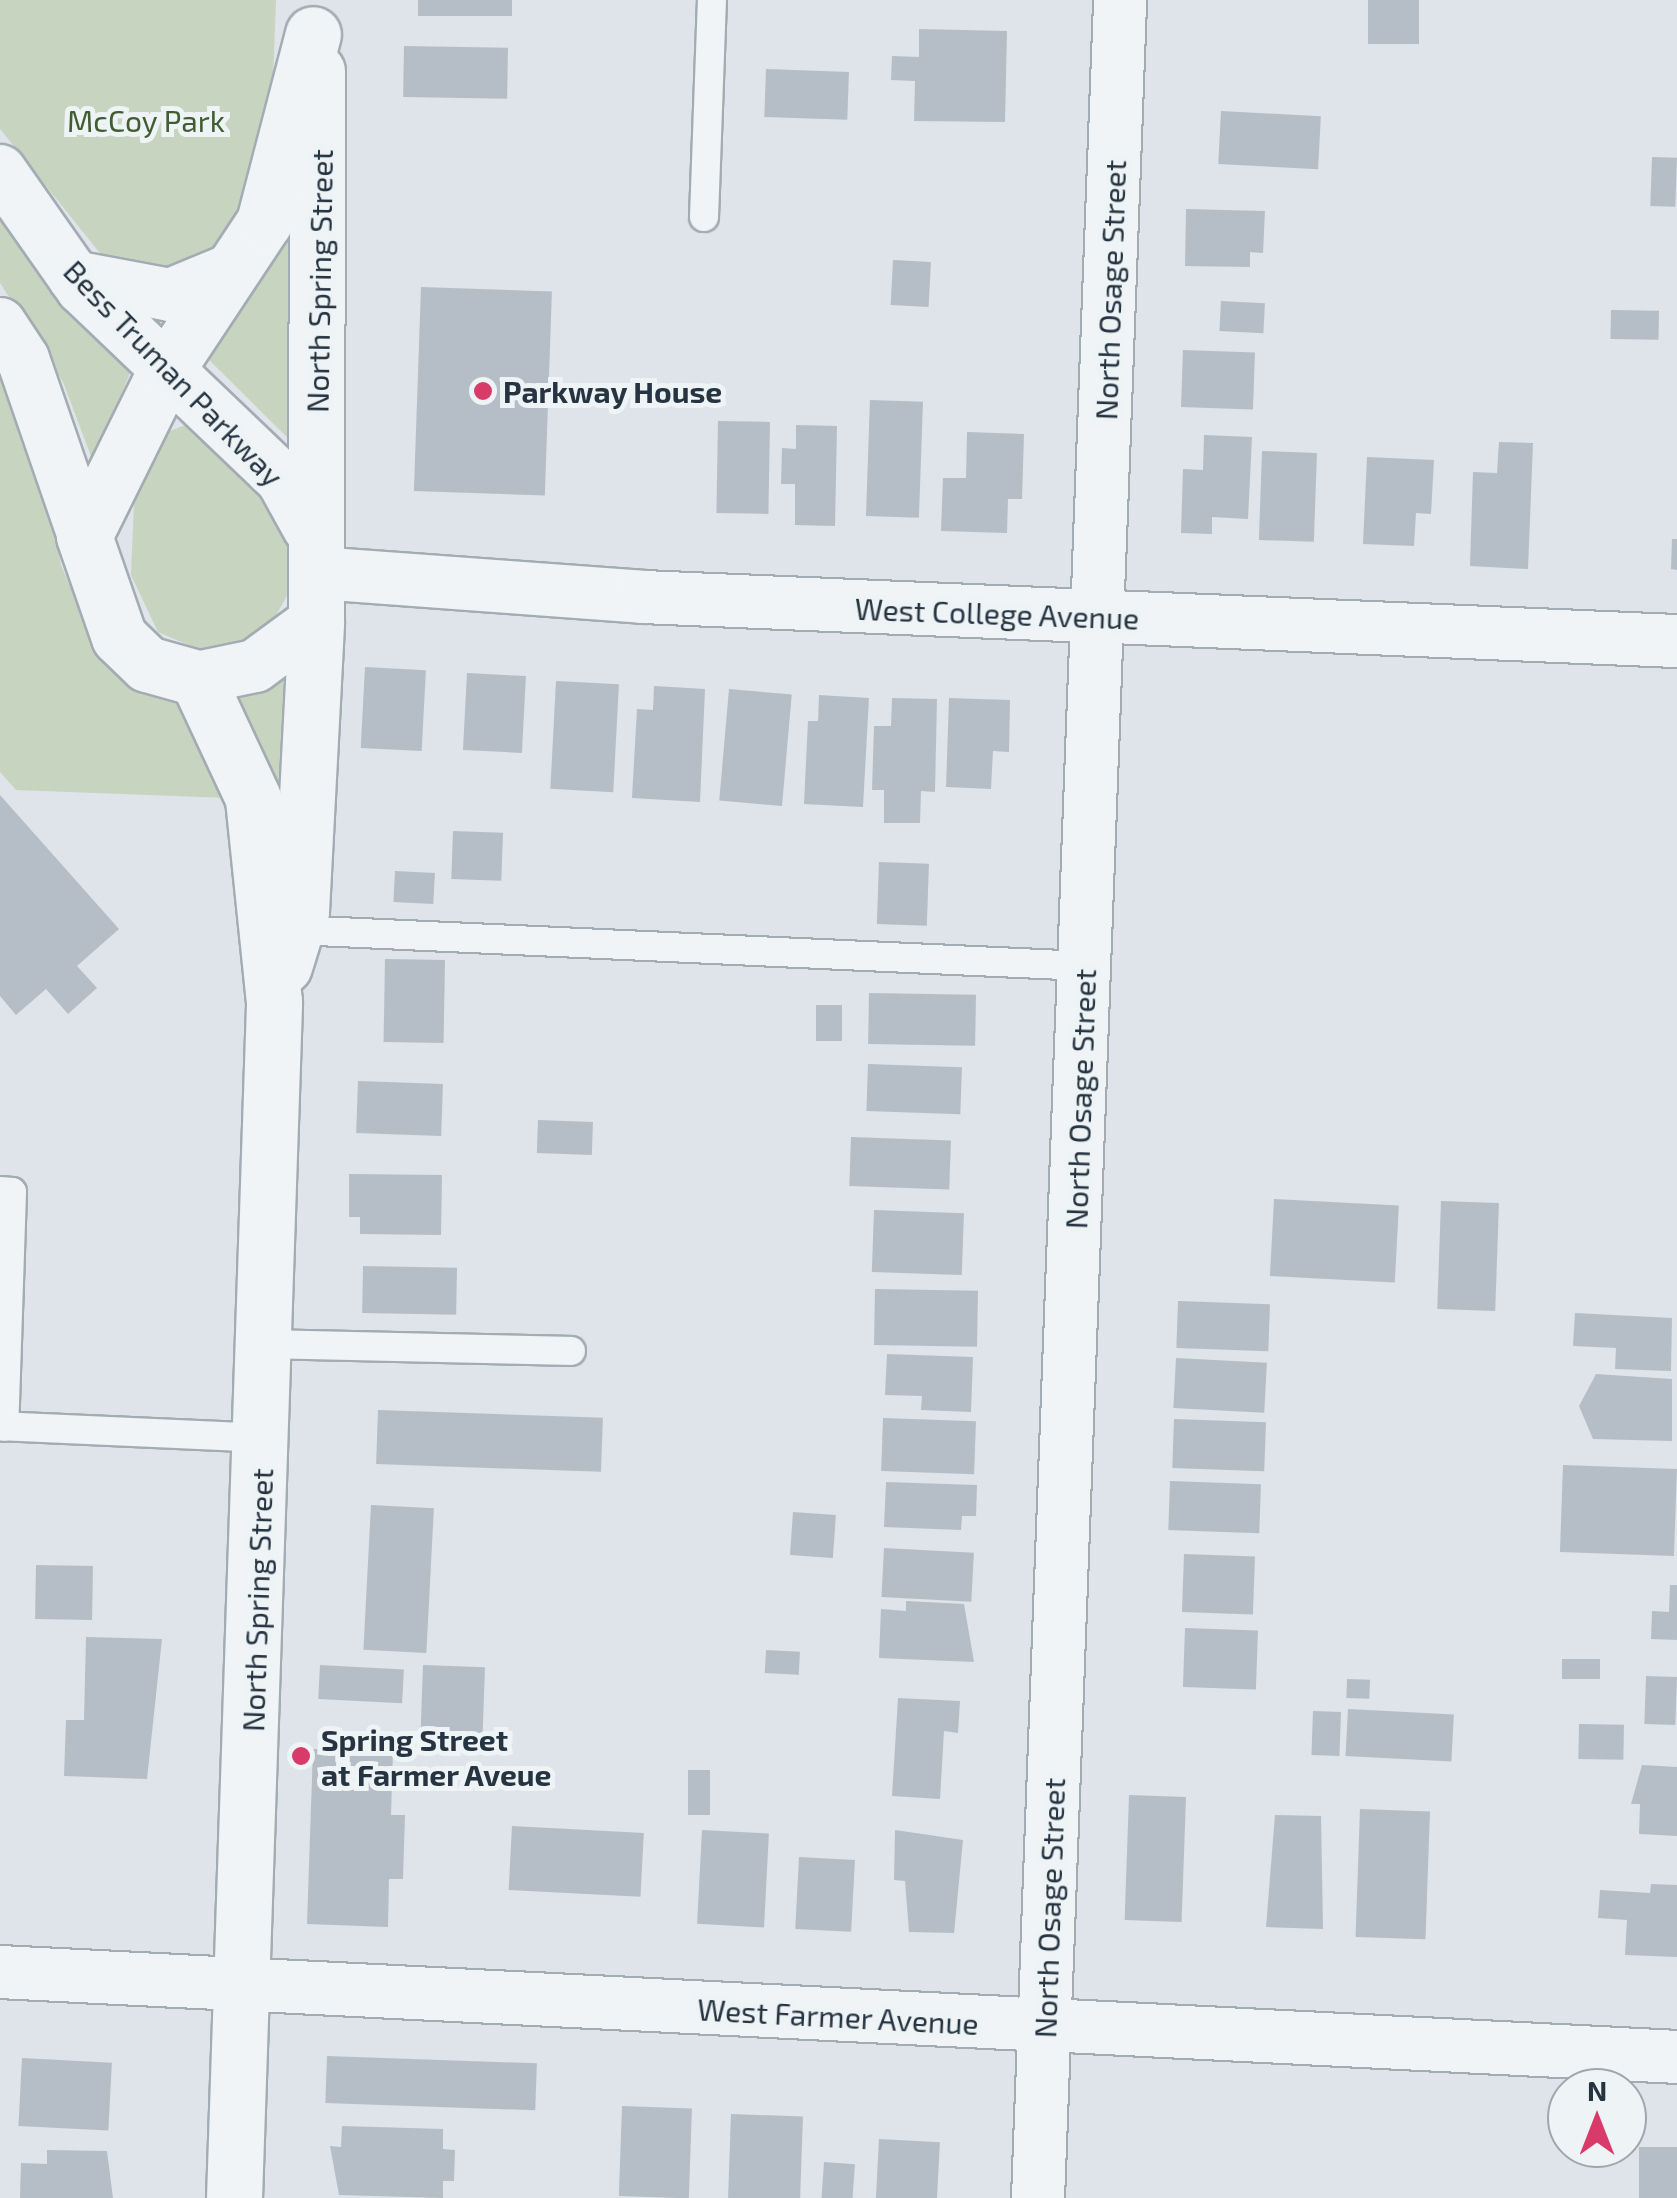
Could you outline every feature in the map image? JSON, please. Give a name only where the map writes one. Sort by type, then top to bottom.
[{"type":"street","name":"North Osage Street","points":[[1038,2198],[1120,0]]},
{"type":"street","name":"North Spring Street","points":[[84,536],[166,370],[264,222],[314,17]]},
{"type":"street","name":"North Spring Street","points":[[274,1002],[295,930],[314,574],[324,147],[314,17]]},
{"type":"street","name":"Bess Truman Parkway","points":[[0,172],[74,277],[282,479],[314,574]]},
{"type":"street","points":[[74,277],[170,295],[233,269]]},
{"type":"street","points":[[0,324],[23,359],[119,637],[147,664],[197,678],[254,666],[314,574]]},
{"type":"street","name":"West College Avenue","points":[[314,574],[1099,617],[1677,641]]},
{"type":"street","name":"North Spring Street","points":[[197,678],[253,798],[274,1002],[263,1438],[234,2198]]},
{"type":"street","name":"West Farmer Avenue","points":[[0,1972],[1677,2057]]},
{"type":"lane","points":[[704,218],[712,0]]},
{"type":"lane","points":[[295,930],[1086,966]]},
{"type":"lane","points":[[0,1191],[12,1192],[4,1305],[2,1426],[263,1438]]},
{"type":"lane","points":[[266,1344],[571,1352]]},
{"type":"green space","name":"McCoy Park","points":[[0,0],[276,0],[272,108],[244,213],[201,271],[108,263],[0,129]]},
{"type":"green space","points":[[298,175],[289,439],[199,350]]},
{"type":"green space","points":[[0,197],[133,365],[94,464],[63,382],[0,283]]},
{"type":"green space","points":[[0,370],[42,463],[61,565],[88,628],[189,715],[228,798],[16,790],[0,772]]},
{"type":"green space","points":[[193,422],[228,439],[287,536],[295,581],[262,641],[207,653],[158,632],[131,575],[135,481],[155,437]]},
{"type":"green space","points":[[289,670],[287,793],[278,793],[232,692]]},
{"type":"building","points":[[418,0],[512,0],[512,16],[418,16]]},
{"type":"building","points":[[1368,0],[1419,0],[1419,44],[1368,44]]},
{"type":"building","points":[[919,29],[1007,31],[1005,122],[914,121],[915,81],[891,80],[892,56],[919,57]]},
{"type":"building","points":[[404,46],[508,48],[507,99],[403,97]]},
{"type":"building","points":[[766,69],[849,72],[847,120],[764,117]]},
{"type":"building","points":[[1221,111],[1321,116],[1318,169],[1218,164]]},
{"type":"building","points":[[1652,157],[1677,158],[1675,207],[1650,206]]},
{"type":"building","points":[[1186,209],[1265,211],[1263,253],[1250,252],[1250,267],[1185,266]]},
{"type":"building","points":[[893,260],[931,262],[929,307],[891,305]]},
{"type":"building","name":"Parkway House","points":[[421,287],[552,292],[545,495],[414,491]]},
{"type":"building","points":[[1221,301],[1265,303],[1263,333],[1219,331]]},
{"type":"building","points":[[1611,310],[1659,311],[1658,340],[1610,339]]},
{"type":"building","points":[[1183,350],[1255,353],[1253,409],[1181,407]]},
{"type":"building","points":[[870,400],[923,402],[919,518],[866,516]]},
{"type":"building","points":[[718,421],[770,422],[768,514],[716,513]]},
{"type":"building","points":[[796,425],[837,426],[835,526],[795,525],[795,484],[781,484],[782,448],[796,449]]},
{"type":"building","points":[[967,432],[1024,434],[1022,499],[1008,499],[1007,533],[941,531],[943,478],[966,478]]},
{"type":"building","points":[[1204,435],[1252,437],[1248,519],[1212,517],[1212,534],[1181,533],[1183,469],[1203,470]]},
{"type":"building","points":[[1499,442],[1533,443],[1528,569],[1470,566],[1473,472],[1497,473]]},
{"type":"building","points":[[1262,451],[1317,453],[1314,542],[1259,540]]},
{"type":"building","points":[[1367,457],[1434,460],[1431,514],[1416,513],[1414,546],[1363,544]]},
{"type":"building","points":[[1672,539],[1677,539],[1677,570],[1671,569]]},
{"type":"building","points":[[365,667],[426,670],[422,751],[361,748]]},
{"type":"building","points":[[467,673],[526,676],[522,753],[463,750]]},
{"type":"building","points":[[556,681],[619,684],[613,792],[550,789]]},
{"type":"building","points":[[654,686],[705,689],[700,802],[632,798],[637,709],[653,710]]},
{"type":"building","points":[[729,689],[792,694],[782,806],[719,801]]},
{"type":"building","points":[[819,695],[869,698],[863,807],[804,804],[808,721],[818,721]]},
{"type":"building","points":[[892,698],[937,699],[935,792],[921,791],[920,823],[884,823],[884,790],[872,790],[874,726],[891,726]]},
{"type":"building","points":[[949,698],[1010,700],[1009,752],[993,751],[991,789],[946,787]]},
{"type":"building","points":[[0,795],[119,929],[77,966],[97,988],[68,1014],[46,989],[16,1015],[0,996]]},
{"type":"building","points":[[453,831],[503,833],[501,881],[451,879]]},
{"type":"building","points":[[879,862],[929,864],[927,926],[877,924]]},
{"type":"building","points":[[395,871],[435,873],[433,904],[393,902]]},
{"type":"building","points":[[385,959],[445,960],[444,1043],[384,1042]]},
{"type":"building","points":[[869,993],[976,995],[975,1046],[868,1044]]},
{"type":"building","points":[[816,1005],[842,1005],[842,1041],[816,1041]]},
{"type":"building","points":[[868,1064],[962,1067],[960,1114],[866,1111]]},
{"type":"building","points":[[358,1081],[443,1084],[441,1136],[356,1133]]},
{"type":"building","points":[[538,1120],[593,1122],[592,1155],[537,1153]]},
{"type":"building","points":[[851,1137],[951,1140],[949,1189],[849,1186]]},
{"type":"building","points":[[349,1174],[442,1175],[441,1235],[360,1234],[360,1217],[349,1217]]},
{"type":"building","points":[[1274,1199],[1399,1206],[1395,1282],[1270,1276]]},
{"type":"building","points":[[1441,1201],[1499,1203],[1495,1311],[1437,1309]]},
{"type":"building","points":[[874,1210],[964,1213],[962,1275],[872,1272]]},
{"type":"building","points":[[363,1266],[457,1268],[456,1315],[362,1313]]},
{"type":"building","points":[[875,1289],[978,1291],[977,1347],[874,1345]]},
{"type":"building","points":[[1178,1301],[1270,1304],[1268,1351],[1176,1348]]},
{"type":"building","points":[[1575,1313],[1672,1318],[1671,1371],[1615,1369],[1616,1348],[1573,1346]]},
{"type":"building","points":[[887,1354],[973,1357],[971,1412],[921,1410],[922,1396],[885,1395]]},
{"type":"building","points":[[1176,1358],[1267,1363],[1264,1413],[1173,1408]]},
{"type":"building","points":[[1596,1374],[1672,1379],[1672,1441],[1593,1439],[1579,1406]]},
{"type":"building","points":[[378,1410],[603,1418],[601,1472],[376,1464]]},
{"type":"building","points":[[883,1418],[976,1421],[974,1474],[881,1471]]},
{"type":"building","points":[[1174,1419],[1266,1422],[1264,1471],[1172,1468]]},
{"type":"building","points":[[1563,1465],[1677,1469],[1674,1556],[1560,1552]]},
{"type":"building","points":[[1170,1481],[1261,1484],[1259,1533],[1168,1530]]},
{"type":"building","points":[[886,1482],[977,1485],[976,1516],[962,1516],[961,1530],[884,1527]]},
{"type":"building","points":[[371,1505],[434,1508],[426,1653],[363,1650]]},
{"type":"building","points":[[793,1512],[836,1515],[833,1558],[790,1555]]},
{"type":"building","points":[[884,1548],[974,1553],[971,1602],[881,1597]]},
{"type":"building","points":[[1184,1554],[1255,1556],[1253,1614],[1182,1612]]},
{"type":"building","points":[[36,1565],[93,1566],[92,1620],[35,1619]]},
{"type":"building","points":[[1670,1585],[1677,1585],[1677,1640],[1651,1639],[1652,1611],[1669,1612]]},
{"type":"building","points":[[906,1601],[964,1604],[974,1662],[879,1658],[881,1609],[906,1611]]},
{"type":"building","points":[[1185,1628],[1258,1631],[1256,1690],[1183,1687]]},
{"type":"building","points":[[86,1637],[162,1639],[147,1779],[64,1776],[66,1720],[84,1720]]},
{"type":"building","points":[[766,1650],[800,1652],[799,1675],[765,1673]]},
{"type":"building","points":[[1562,1659],[1600,1659],[1600,1679],[1562,1679]]},
{"type":"building","points":[[320,1665],[404,1669],[402,1703],[318,1699]]},
{"type":"building","points":[[423,1665],[485,1667],[482,1739],[420,1737]]},
{"type":"building","points":[[1646,1676],[1677,1677],[1675,1725],[1644,1724]]},
{"type":"building","points":[[1347,1679],[1370,1680],[1369,1699],[1346,1698]]},
{"type":"building","points":[[898,1698],[960,1701],[958,1733],[944,1731],[940,1799],[892,1796]]},
{"type":"building","points":[[1348,1709],[1454,1715],[1451,1761],[1346,1756]]},
{"type":"building","points":[[1313,1711],[1341,1712],[1339,1756],[1311,1755]]},
{"type":"building","points":[[1579,1724],[1624,1725],[1623,1760],[1578,1759]]},
{"type":"building","points":[[313,1749],[393,1752],[391,1815],[405,1815],[403,1879],[389,1879],[388,1927],[307,1924]]},
{"type":"building","points":[[1642,1765],[1677,1767],[1677,1836],[1639,1834],[1640,1804],[1631,1804]]},
{"type":"building","points":[[688,1770],[710,1770],[710,1815],[688,1815]]},
{"type":"building","points":[[1129,1795],[1186,1797],[1182,1922],[1125,1920]]},
{"type":"building","points":[[1360,1809],[1430,1811],[1425,1939],[1356,1937]]},
{"type":"building","points":[[1275,1815],[1321,1816],[1323,1929],[1266,1927]]},
{"type":"building","points":[[512,1826],[644,1833],[640,1897],[509,1890]]},
{"type":"building","points":[[702,1830],[769,1834],[764,1927],[697,1924]]},
{"type":"building","points":[[895,1830],[963,1840],[954,1933],[909,1932],[905,1881],[894,1880]]},
{"type":"building","points":[[799,1857],[855,1860],[851,1932],[795,1929]]},
{"type":"building","points":[[1651,1884],[1677,1885],[1677,1957],[1625,1955],[1627,1920],[1598,1918],[1600,1890],[1650,1893]]},
{"type":"building","points":[[327,2056],[537,2063],[535,2110],[325,2103]]},
{"type":"building","points":[[22,2058],[112,2063],[108,2131],[18,2126]]},
{"type":"building","points":[[622,2106],[692,2108],[689,2198],[619,2196]]},
{"type":"building","points":[[731,2114],[803,2117],[800,2198],[728,2198]]},
{"type":"building","points":[[342,2126],[443,2129],[443,2149],[455,2150],[454,2181],[443,2181],[443,2198],[339,2195],[330,2146],[341,2147]]},
{"type":"building","points":[[879,2139],[940,2142],[937,2198],[876,2198]]},
{"type":"building","points":[[1647,2147],[1677,2147],[1677,2198],[1639,2198],[1639,2168],[1647,2168]]},
{"type":"building","points":[[47,2150],[107,2151],[113,2198],[20,2198],[21,2163],[47,2164]]},
{"type":"building","points":[[824,2162],[855,2164],[853,2198],[821,2198]]},
{"type":"place","name":"Parkway House","points":[[483,391]]},
{"type":"place","name":"Spring Street at Farmer Aveue","points":[[301,1756]]}]
